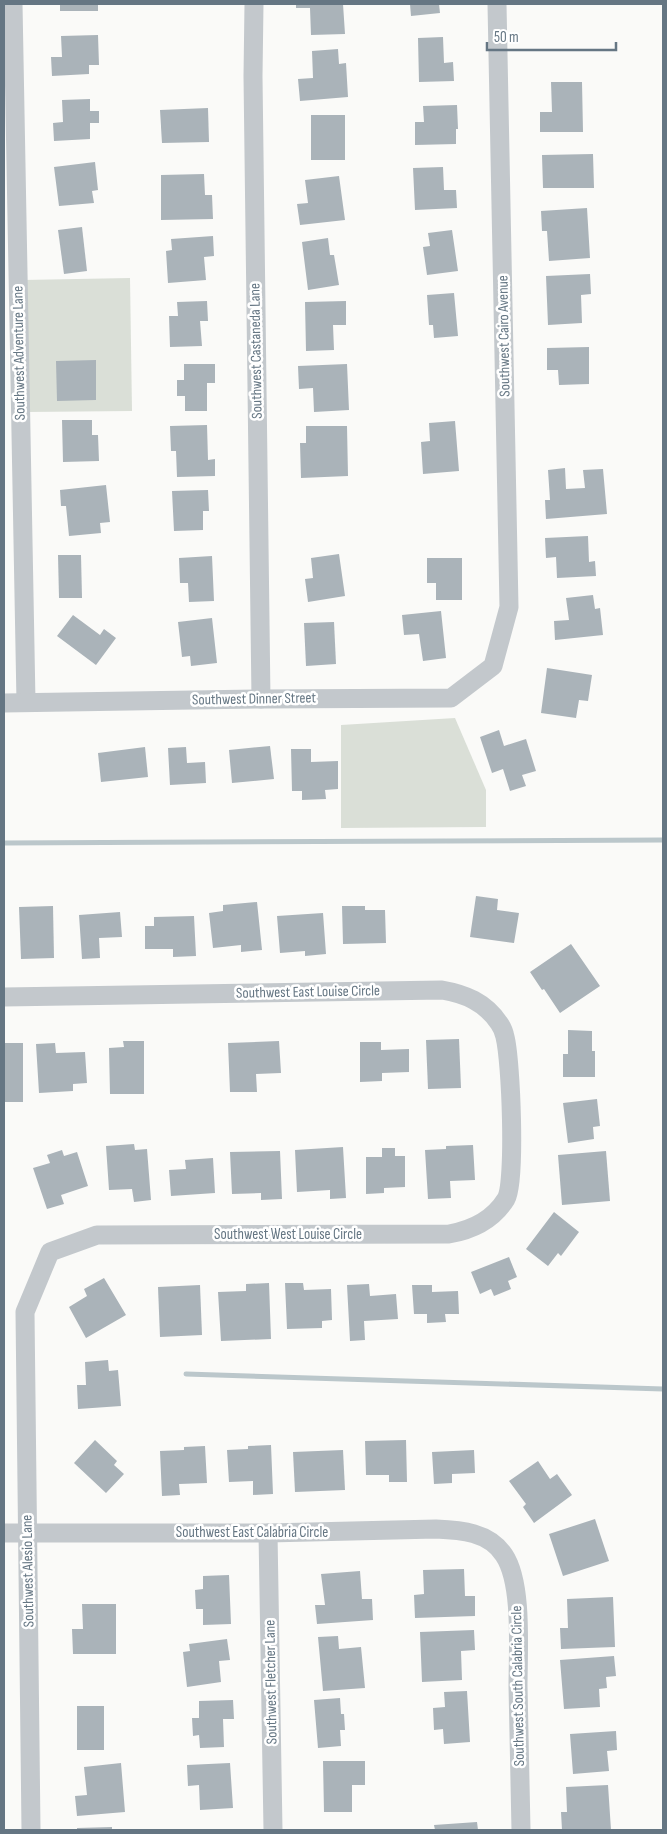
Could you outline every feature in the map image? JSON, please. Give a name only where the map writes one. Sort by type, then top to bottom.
[{"type":"street","name":"Southwest Adventure Lane","points":[[13,4],[26,702]]},
{"type":"street","name":"Southwest Castaneda Lane","points":[[254,4],[253,76],[261,699]]},
{"type":"street","name":"Southwest Cairo Avenue","points":[[493,666],[509,607],[497,4]]},
{"type":"street","name":"Southwest Dinner Street","points":[[4,703],[451,698],[493,666]]},
{"type":"street","name":"Southwest East Louise Circle","points":[[4,997],[442,990],[462,994],[475,1000],[489,1011],[499,1022],[505,1034],[508,1050],[512,1124]]},
{"type":"street","name":"Southwest West Louise Circle","points":[[25,1312],[50,1252],[97,1235],[449,1234],[475,1227],[488,1219],[507,1198],[510,1185],[512,1124]]},
{"type":"street","name":"Southwest Alesio Lane","points":[[25,1312],[31,1830]]},
{"type":"street","name":"Southwest East Calabria Circle","points":[[4,1533],[268,1533],[459,1530],[474,1533],[496,1546]]},
{"type":"street","name":"Southwest Fletcher Lane","points":[[268,1533],[274,1830]]},
{"type":"street","name":"Southwest South Calabria Circle","points":[[496,1546],[510,1565],[517,1604],[521,1830]]},
{"type":"shaded area","points":[[130,278],[132,411],[27,412],[23,280]]},
{"type":"shaded area","points":[[455,718],[486,790],[486,827],[341,828],[341,725]]},
{"type":"building","points":[[60,4],[98,4],[98,11],[60,11]]},
{"type":"building","points":[[296,4],[343,4],[345,34],[311,35],[310,8],[296,8]]},
{"type":"building","points":[[410,4],[439,4],[440,13],[411,16]]},
{"type":"building","points":[[98,35],[99,65],[89,65],[89,74],[52,76],[51,57],[62,57],[61,36]]},
{"type":"building","points":[[443,37],[444,63],[453,62],[454,81],[419,82],[418,38]]},
{"type":"building","points":[[338,49],[339,64],[346,63],[348,97],[300,101],[298,79],[313,78],[312,51]]},
{"type":"building","points":[[551,82],[582,82],[583,132],[540,132],[540,112],[552,112]]},
{"type":"building","points":[[90,99],[90,111],[99,111],[99,123],[90,123],[90,139],[54,141],[53,123],[63,122],[62,100]]},
{"type":"building","points":[[457,105],[458,129],[456,129],[456,144],[415,145],[415,122],[424,122],[423,106]]},
{"type":"building","points":[[208,108],[209,142],[162,143],[160,110]]},
{"type":"building","points":[[311,115],[345,115],[345,160],[311,160]]},
{"type":"building","points":[[593,154],[594,188],[543,188],[542,155]]},
{"type":"building","points":[[95,162],[98,190],[92,191],[94,203],[59,206],[54,167]]},
{"type":"building","points":[[443,167],[444,190],[456,190],[457,208],[415,210],[413,168]]},
{"type":"building","points":[[204,174],[205,195],[212,195],[213,219],[161,220],[161,175]]},
{"type":"building","points":[[339,176],[345,220],[300,225],[297,204],[308,203],[305,180]]},
{"type":"building","points":[[587,208],[590,258],[549,261],[547,231],[542,231],[541,211]]},
{"type":"building","points":[[82,227],[87,271],[64,274],[58,230]]},
{"type":"building","points":[[452,230],[458,271],[427,275],[423,247],[430,246],[428,233]]},
{"type":"building","points":[[213,236],[214,256],[204,257],[206,280],[168,283],[166,251],[172,250],[171,239]]},
{"type":"building","points":[[328,238],[330,255],[334,255],[339,285],[308,290],[302,242]]},
{"type":"building","points":[[590,274],[591,294],[581,295],[582,323],[548,325],[546,276]]},
{"type":"building","points":[[454,293],[458,336],[434,338],[433,325],[429,325],[427,295]]},
{"type":"building","points":[[207,301],[208,321],[200,321],[202,346],[170,347],[169,316],[178,316],[177,302]]},
{"type":"building","points":[[346,301],[346,325],[333,325],[334,350],[306,351],[305,302]]},
{"type":"building","points":[[589,347],[589,384],[559,385],[558,370],[547,370],[547,348]]},
{"type":"building","points":[[96,360],[96,400],[57,401],[56,361]]},
{"type":"building","points":[[184,364],[215,364],[215,383],[207,383],[207,411],[185,411],[185,396],[177,396],[177,380],[184,380]]},
{"type":"building","points":[[347,364],[349,410],[314,412],[313,388],[299,389],[298,366]]},
{"type":"building","points":[[62,420],[92,420],[92,435],[98,435],[99,461],[63,462]]},
{"type":"building","points":[[455,421],[459,471],[423,474],[421,442],[430,441],[429,423]]},
{"type":"building","points":[[207,425],[208,460],[215,459],[215,476],[177,477],[176,451],[171,451],[170,426]]},
{"type":"building","points":[[306,426],[347,426],[348,476],[301,478],[300,443],[306,443]]},
{"type":"building","points":[[565,468],[566,489],[585,488],[583,470],[603,469],[607,514],[546,519],[545,500],[550,500],[548,470]]},
{"type":"building","points":[[106,485],[110,522],[100,523],[101,533],[69,536],[66,506],[61,506],[60,490]]},
{"type":"building","points":[[208,490],[209,511],[203,511],[203,530],[174,531],[172,491]]},
{"type":"building","points":[[588,536],[589,562],[595,561],[596,576],[557,578],[556,557],[546,558],[545,538]]},
{"type":"building","points":[[339,554],[345,596],[308,602],[305,579],[313,578],[311,558]]},
{"type":"building","points":[[58,555],[81,555],[82,598],[59,598]]},
{"type":"building","points":[[212,556],[214,601],[189,602],[188,583],[180,583],[179,558]]},
{"type":"building","points":[[427,558],[462,558],[462,600],[436,600],[436,583],[427,583]]},
{"type":"building","points":[[593,595],[595,609],[600,608],[603,635],[555,640],[554,621],[569,620],[566,598]]},
{"type":"building","points":[[441,611],[446,658],[423,661],[419,634],[404,635],[402,615]]},
{"type":"building","points":[[73,615],[100,635],[104,629],[116,638],[96,665],[57,636]]},
{"type":"building","points":[[212,618],[217,663],[191,666],[190,656],[182,657],[178,622]]},
{"type":"building","points":[[334,622],[336,664],[306,666],[304,623]]},
{"type":"building","points":[[547,668],[592,675],[588,701],[579,700],[576,718],[541,713]]},
{"type":"building","points":[[499,730],[504,746],[526,739],[536,771],[522,775],[526,786],[510,791],[503,769],[492,773],[480,737]]},
{"type":"building","points":[[270,746],[274,779],[232,783],[229,750]]},
{"type":"building","points":[[145,747],[148,777],[101,782],[98,753]]},
{"type":"building","points":[[186,747],[187,763],[205,762],[206,783],[170,785],[168,748]]},
{"type":"building","points":[[291,749],[311,749],[311,762],[338,761],[338,789],[325,790],[326,799],[302,800],[302,791],[292,791]]},
{"type":"building","points":[[476,896],[498,899],[497,910],[519,913],[514,943],[470,937]]},
{"type":"building","points":[[257,902],[262,950],[241,952],[241,945],[213,948],[209,913],[223,911],[223,905]]},
{"type":"building","points":[[53,906],[54,958],[21,959],[19,907]]},
{"type":"building","points":[[342,906],[365,906],[365,910],[385,910],[386,943],[343,944]]},
{"type":"building","points":[[120,912],[122,937],[99,938],[100,958],[82,959],[79,915]]},
{"type":"building","points":[[323,913],[326,954],[305,956],[305,951],[280,953],[277,916]]},
{"type":"building","points":[[194,916],[196,956],[173,957],[173,949],[145,949],[145,926],[154,926],[154,917]]},
{"type":"building","points":[[571,944],[600,986],[560,1013],[530,972]]},
{"type":"building","points":[[568,1030],[592,1031],[592,1051],[595,1051],[595,1077],[563,1077],[563,1054],[568,1054]]},
{"type":"building","points":[[459,1039],[461,1088],[428,1089],[426,1040]]},
{"type":"building","points":[[123,1041],[144,1041],[144,1094],[110,1094],[109,1048],[124,1047]]},
{"type":"building","points":[[279,1041],[281,1073],[256,1074],[257,1092],[230,1092],[228,1043]]},
{"type":"building","points":[[360,1042],[381,1042],[381,1050],[409,1049],[409,1072],[382,1073],[382,1081],[360,1082]]},
{"type":"building","points":[[4,1043],[23,1043],[23,1102],[4,1102]]},
{"type":"building","points":[[55,1043],[56,1053],[85,1052],[87,1083],[73,1084],[73,1091],[39,1093],[36,1044]]},
{"type":"building","points":[[597,1099],[600,1126],[593,1127],[594,1139],[568,1143],[563,1103]]},
{"type":"building","points":[[134,1144],[135,1150],[147,1149],[151,1200],[134,1202],[132,1189],[109,1190],[106,1146]]},
{"type":"building","points":[[473,1145],[475,1180],[450,1181],[451,1198],[428,1199],[425,1150],[446,1149],[446,1146]]},
{"type":"building","points":[[343,1147],[346,1198],[330,1199],[330,1190],[297,1192],[295,1150]]},
{"type":"building","points":[[382,1148],[395,1148],[395,1156],[405,1156],[405,1187],[384,1188],[384,1193],[366,1194],[366,1157],[382,1157]]},
{"type":"building","points":[[62,1150],[64,1156],[77,1152],[88,1186],[61,1195],[64,1204],[47,1209],[33,1168],[50,1163],[47,1155]]},
{"type":"building","points":[[280,1151],[282,1199],[261,1200],[261,1193],[232,1194],[230,1152]]},
{"type":"building","points":[[606,1151],[610,1201],[562,1205],[558,1155]]},
{"type":"building","points":[[213,1158],[215,1193],[171,1196],[169,1170],[186,1169],[185,1160]]},
{"type":"building","points":[[554,1212],[579,1232],[561,1256],[558,1253],[548,1266],[526,1249]]},
{"type":"building","points":[[509,1257],[517,1277],[508,1281],[511,1289],[494,1296],[491,1289],[480,1294],[471,1272]]},
{"type":"building","points":[[104,1278],[126,1315],[86,1338],[69,1307],[87,1296],[84,1289]]},
{"type":"building","points":[[269,1283],[271,1339],[221,1341],[218,1292],[246,1291],[246,1284]]},
{"type":"building","points":[[285,1283],[303,1283],[304,1290],[331,1289],[332,1320],[322,1321],[322,1328],[287,1329]]},
{"type":"building","points":[[369,1284],[370,1296],[396,1294],[398,1319],[364,1321],[365,1340],[350,1341],[347,1285]]},
{"type":"building","points":[[200,1285],[202,1335],[160,1337],[158,1287]]},
{"type":"building","points":[[412,1285],[432,1285],[432,1292],[458,1291],[459,1314],[445,1314],[446,1322],[427,1323],[427,1314],[414,1314]]},
{"type":"building","points":[[108,1360],[109,1371],[118,1370],[121,1406],[78,1409],[77,1385],[86,1385],[85,1362]]},
{"type":"building","points":[[95,1440],[117,1461],[114,1465],[124,1474],[106,1493],[74,1463]]},
{"type":"building","points":[[406,1440],[407,1482],[389,1482],[389,1475],[366,1475],[365,1441]]},
{"type":"building","points":[[271,1445],[273,1494],[253,1495],[253,1481],[229,1482],[227,1450],[248,1449],[248,1446]]},
{"type":"building","points":[[205,1446],[207,1483],[179,1484],[180,1495],[162,1496],[160,1451],[184,1450],[184,1447]]},
{"type":"building","points":[[343,1450],[345,1490],[295,1492],[293,1452]]},
{"type":"building","points":[[474,1450],[475,1473],[452,1474],[452,1483],[434,1484],[432,1452]]},
{"type":"building","points":[[538,1461],[550,1479],[557,1474],[572,1495],[534,1523],[523,1507],[526,1504],[509,1481]]},
{"type":"building","points":[[595,1519],[609,1561],[563,1576],[549,1534]]},
{"type":"building","points":[[464,1569],[465,1596],[475,1596],[475,1616],[415,1618],[414,1595],[424,1594],[423,1570]]},
{"type":"building","points":[[360,1571],[362,1599],[372,1599],[373,1620],[317,1624],[315,1605],[325,1605],[321,1574]]},
{"type":"building","points":[[229,1575],[231,1624],[203,1625],[203,1609],[196,1609],[195,1590],[203,1589],[203,1576]]},
{"type":"building","points":[[613,1597],[615,1647],[561,1649],[560,1628],[568,1628],[567,1599]]},
{"type":"building","points":[[82,1604],[116,1604],[116,1654],[73,1654],[72,1629],[83,1629]]},
{"type":"building","points":[[474,1630],[475,1650],[461,1651],[462,1680],[422,1682],[420,1632]]},
{"type":"building","points":[[338,1636],[339,1649],[361,1647],[365,1688],[323,1691],[318,1637]]},
{"type":"building","points":[[227,1639],[230,1660],[219,1661],[221,1682],[187,1687],[183,1652],[190,1651],[189,1644]]},
{"type":"building","points":[[614,1656],[616,1676],[606,1677],[607,1688],[599,1689],[600,1707],[564,1709],[560,1660]]},
{"type":"building","points":[[467,1691],[470,1742],[444,1744],[443,1729],[434,1730],[433,1708],[445,1707],[444,1692]]},
{"type":"building","points":[[340,1698],[345,1730],[340,1730],[341,1746],[318,1748],[314,1700]]},
{"type":"building","points":[[233,1700],[234,1719],[223,1719],[224,1747],[200,1748],[199,1735],[193,1736],[192,1718],[199,1718],[199,1701]]},
{"type":"building","points":[[77,1706],[104,1706],[104,1750],[77,1750]]},
{"type":"building","points":[[616,1731],[617,1750],[607,1751],[609,1771],[573,1774],[570,1734]]},
{"type":"building","points":[[323,1761],[365,1761],[365,1785],[352,1785],[352,1812],[324,1812]]},
{"type":"building","points":[[121,1763],[125,1812],[77,1816],[75,1796],[87,1795],[84,1767]]},
{"type":"building","points":[[230,1763],[233,1808],[200,1810],[199,1785],[188,1786],[187,1765]]},
{"type":"building","points":[[608,1785],[611,1830],[562,1830],[561,1812],[567,1812],[566,1787]]},
{"type":"building","points":[[477,1822],[478,1830],[435,1830],[434,1825]]},
{"type":"building","points":[[112,1827],[112,1830],[77,1830],[77,1828]]},
{"type":"waterway","points":[[4,843],[663,840]]},
{"type":"waterway","points":[[186,1374],[663,1389]]}]
